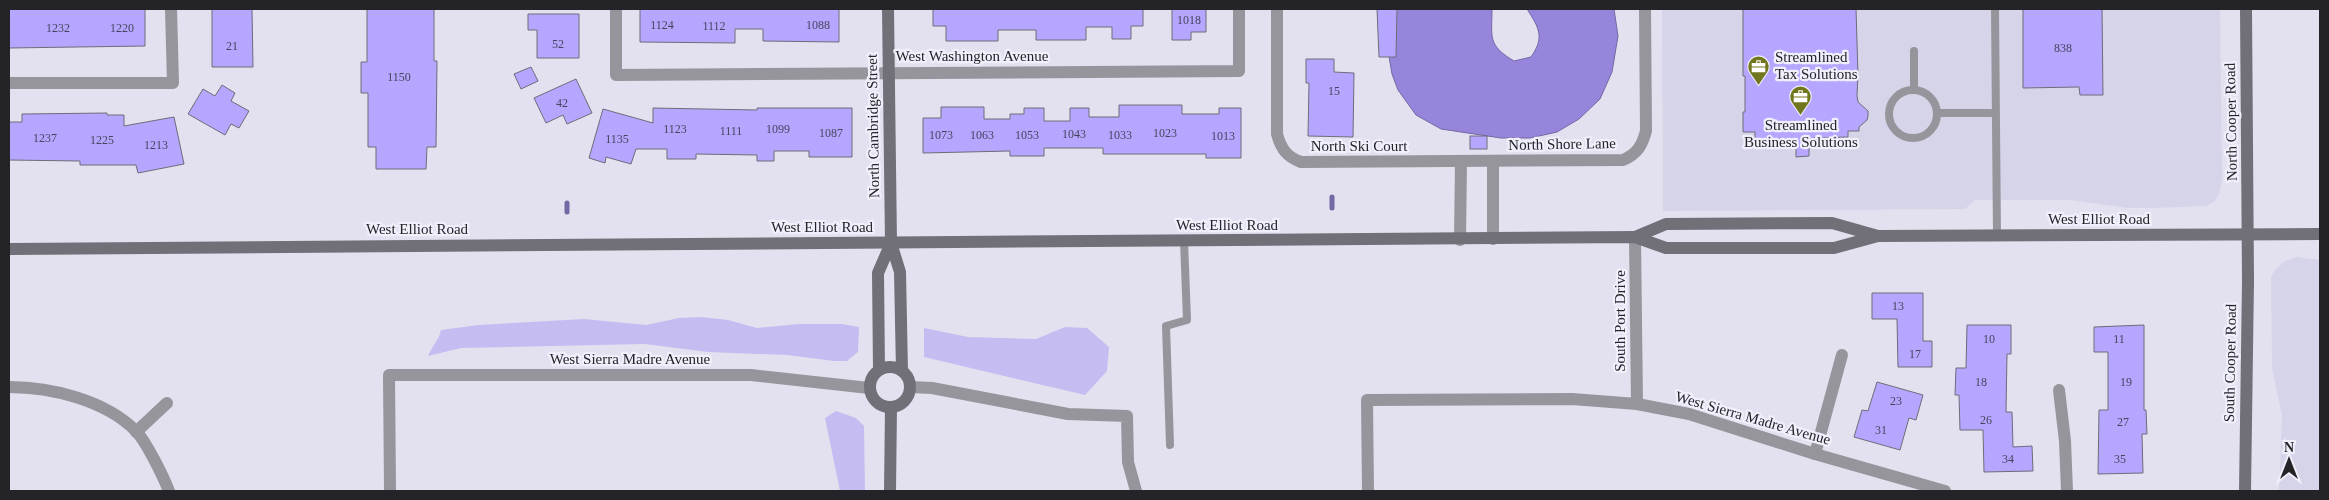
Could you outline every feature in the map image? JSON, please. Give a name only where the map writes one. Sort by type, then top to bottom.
[{"type":"main road","name":"North Cambridge Street","points":[[888,9],[890,243]]},
{"type":"main road","name":"North Cooper Road","points":[[2246,9],[2248,234]]},
{"type":"main road","name":"West Elliot Road","points":[[1635,237],[1666,224],[1832,223],[1878,236]]},
{"type":"main road","name":"South Cooper Road","points":[[2245,491],[2248,234]]},
{"type":"main road","name":"West Elliot Road","points":[[9,249],[1460,240],[1635,237],[1666,248],[1834,248],[1878,236],[2320,234]]},
{"type":"main road","points":[[879,370],[878,273],[890,243]]},
{"type":"main road","points":[[890,243],[900,272],[902,371]]},
{"type":"main road","points":[[890,366],[902,371],[909,381],[910,387],[906,399],[902,403],[891,407],[884,407],[874,400],[869,388],[871,378],[879,370],[890,366]]},
{"type":"main road","points":[[890,491],[891,407]]},
{"type":"street","points":[[9,83],[173,83],[171,9]]},
{"type":"street","name":"West Washington Avenue","points":[[616,9],[616,75],[1238,70],[1239,9]]},
{"type":"street","name":"North Ski Court","points":[[1277,9],[1278,134],[1282,148],[1292,159],[1301,162],[1461,161]]},
{"type":"street","name":"North Shore Lane","points":[[1461,161],[1623,160],[1634,155],[1642,144],[1646,132],[1645,9]]},
{"type":"street","points":[[1460,240],[1461,161]]},
{"type":"street","points":[[1493,161],[1493,239]]},
{"type":"street","name":"South Port Drive","points":[[1635,237],[1636,404]]},
{"type":"street","points":[[1815,454],[1842,355]]},
{"type":"street","name":"West Sierra Madre Avenue","points":[[390,491],[389,375],[750,375],[869,388]]},
{"type":"street","points":[[9,387],[27,387],[72,395],[109,412],[136,432],[164,478],[169,491]]},
{"type":"street","points":[[910,387],[932,388],[1068,414],[1127,416],[1128,462],[1136,491]]},
{"type":"street","points":[[2059,390],[2065,441],[2067,491]]},
{"type":"street","name":"West Sierra Madre Avenue","points":[[1368,491],[1367,400],[1572,400],[1636,404],[1690,414],[1815,454],[1945,491]]},
{"type":"street","points":[[136,432],[167,403]]},
{"type":"lane","points":[[1995,9],[1997,236]]},
{"type":"lane","points":[[1914,51],[1914,90]]},
{"type":"lane","points":[[1914,90],[1922,91],[1933,100],[1938,113],[1934,128],[1921,138],[1906,138],[1895,130],[1890,121],[1890,108],[1898,95],[1914,90]]},
{"type":"lane","points":[[1938,113],[1995,113]]},
{"type":"lane","points":[[1170,445],[1166,326],[1187,320],[1184,242]]},
{"type":"shaded area","points":[[1383,9],[1492,9],[1492,34],[1495,45],[1514,61],[1531,57],[1538,44],[1539,33],[1527,9],[1614,9],[1618,36],[1612,72],[1600,99],[1579,119],[1557,132],[1530,138],[1501,138],[1441,129],[1416,115],[1398,90],[1392,74],[1383,22]]},
{"type":"shaded area","points":[[1662,9],[2220,9],[2222,179],[2219,194],[2214,202],[2206,206],[2154,208],[2128,208],[2070,200],[1975,200],[1965,209],[1663,211]]},
{"type":"shaded area","points":[[2296,257],[2320,260],[2320,491],[2279,491],[2282,416],[2272,368],[2271,277],[2275,270],[2285,261]]},
{"type":"shaded area","points":[[701,317],[728,320],[757,328],[799,324],[842,324],[859,327],[858,352],[847,361],[834,361],[787,355],[708,352],[645,344],[461,348],[428,356],[441,330],[478,325],[584,319],[646,325],[679,318]]},
{"type":"shaded area","points":[[1065,327],[1087,328],[1109,347],[1107,371],[1085,395],[924,357],[924,328],[968,337],[1036,339]]},
{"type":"shaded area","points":[[836,411],[856,418],[864,426],[865,491],[840,491],[825,418]]},
{"type":"building","points":[[9,9],[145,9],[145,46],[9,48]]},
{"type":"building","points":[[212,9],[252,9],[253,67],[212,67]]},
{"type":"building","points":[[367,9],[434,9],[434,61],[437,61],[436,147],[427,147],[426,169],[376,169],[376,147],[368,147],[368,93],[361,93],[361,62],[367,62]]},
{"type":"building","points":[[640,9],[839,9],[839,42],[763,41],[763,29],[735,29],[735,43],[640,42]]},
{"type":"building","points":[[933,9],[1143,9],[1143,26],[1131,26],[1131,39],[1112,39],[1112,27],[1086,27],[1086,40],[1036,40],[1036,30],[998,30],[998,41],[946,41],[946,26],[933,26]]},
{"type":"building","points":[[1172,9],[1206,9],[1206,32],[1191,32],[1191,40],[1172,40]]},
{"type":"building","points":[[1377,9],[1397,9],[1396,57],[1379,57]]},
{"type":"building","points":[[1743,9],[1856,9],[1857,96],[1858,102],[1868,111],[1867,120],[1859,127],[1859,131],[1848,131],[1848,137],[1813,138],[1813,147],[1809,147],[1809,156],[1796,157],[1796,147],[1791,147],[1791,143],[1786,143],[1786,139],[1755,139],[1755,132],[1743,132],[1745,76],[1743,76]]},
{"type":"building","points":[[2023,9],[2102,9],[2103,95],[2080,95],[2079,87],[2023,88]]},
{"type":"building","points":[[528,14],[579,14],[579,58],[537,58],[537,30],[528,30]]},
{"type":"building","points":[[1306,59],[1334,59],[1334,72],[1354,73],[1353,137],[1308,136],[1309,83],[1306,83]]},
{"type":"building","points":[[531,67],[538,81],[521,89],[514,74]]},
{"type":"building","points":[[576,79],[592,113],[567,124],[563,115],[546,123],[534,98]]},
{"type":"building","points":[[222,85],[235,93],[231,101],[249,111],[239,128],[231,124],[225,135],[188,114],[203,89],[215,96]]},
{"type":"building","points":[[1119,105],[1182,105],[1182,114],[1219,114],[1219,108],[1241,108],[1241,158],[1206,158],[1206,154],[1103,154],[1103,148],[1044,148],[1044,156],[1010,156],[1010,151],[923,153],[923,118],[941,118],[941,107],[984,107],[984,119],[1010,119],[1010,114],[1024,114],[1024,108],[1044,108],[1044,121],[1070,121],[1070,108],[1089,108],[1089,117],[1119,117]]},
{"type":"building","points":[[653,108],[757,110],[757,108],[852,108],[852,157],[809,157],[809,151],[774,151],[774,161],[757,161],[757,155],[696,154],[696,159],[667,159],[667,149],[636,149],[631,164],[606,157],[605,163],[589,158],[603,109],[653,123]]},
{"type":"building","points":[[107,113],[107,115],[124,115],[124,126],[174,117],[184,164],[138,173],[136,165],[80,165],[80,161],[9,160],[9,122],[22,122],[22,114]]},
{"type":"building","points":[[1470,136],[1487,136],[1487,149],[1470,149]]},
{"type":"building","points":[[1872,293],[1923,293],[1923,341],[1932,341],[1932,367],[1898,367],[1897,319],[1872,319]]},
{"type":"building","points":[[1967,325],[2011,325],[2011,354],[2007,354],[2006,412],[2012,412],[2013,447],[2032,446],[2033,471],[1984,472],[1983,430],[1960,430],[1959,395],[1955,395],[1956,368],[1966,368]]},
{"type":"building","points":[[2144,325],[2144,410],[2146,410],[2147,434],[2142,434],[2143,473],[2098,474],[2099,410],[2108,410],[2108,352],[2094,352],[2094,327]]},
{"type":"building","points":[[1877,382],[1923,395],[1916,420],[1909,418],[1900,450],[1854,437],[1862,410],[1868,411]]},
{"type":"waterway","points":[[1332,197],[1332,208]]},
{"type":"waterway","points":[[567,203],[567,212]]},
{"type":"place","name":"Streamlined Tax Solutions","points":[[1759,85]]},
{"type":"place","name":"Streamlined Business Solutions","points":[[1801,116]]}]
